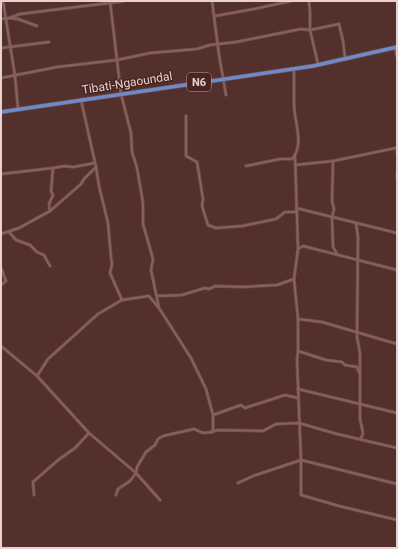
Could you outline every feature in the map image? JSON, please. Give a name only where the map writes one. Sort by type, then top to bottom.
[{"type":"highway","name":"Tibati-Ngaoundal","points":[[1,112],[294,68],[396,48]]},
{"type":"street","points":[[3,1],[15,76],[18,110]]},
{"type":"street","points":[[1,19],[6,19],[20,14],[125,1]]},
{"type":"street","points":[[212,1],[215,16],[217,44],[226,96]]},
{"type":"street","points":[[215,16],[291,1]]},
{"type":"street","points":[[309,1],[310,30],[318,64]]},
{"type":"street","points":[[110,2],[121,94],[131,134],[132,152],[138,170],[143,203],[143,224],[154,259],[151,270],[159,308]]},
{"type":"street","points":[[9,18],[18,19],[37,26]]},
{"type":"street","points":[[1,78],[62,66],[116,60],[150,53],[197,49],[296,30],[310,30],[339,24],[345,59]]},
{"type":"street","points":[[1,48],[49,42]]},
{"type":"street","points":[[396,48],[397,57]]},
{"type":"street","points":[[246,166],[280,159],[292,159],[295,155],[298,148],[298,132],[294,105],[294,68]]},
{"type":"street","points":[[81,100],[108,223],[112,264],[110,272],[122,300]]},
{"type":"street","points":[[186,116],[186,156],[197,162],[203,199],[202,206],[208,225],[216,228],[242,226],[276,219],[285,212],[297,212]]},
{"type":"street","points":[[295,165],[333,161],[397,148],[397,153]]},
{"type":"street","points":[[295,155],[298,249],[294,279],[298,319],[297,360],[301,495],[397,520]]},
{"type":"street","points":[[333,161],[333,247],[337,255]]},
{"type":"street","points":[[1,174],[65,166],[73,167],[95,163]]},
{"type":"street","points":[[1,234],[19,228],[50,211],[82,184],[84,179],[96,167]]},
{"type":"street","points":[[50,211],[49,204],[53,195],[51,191],[53,168]]},
{"type":"street","points":[[397,172],[397,179]]},
{"type":"street","points":[[296,208],[397,233]]},
{"type":"street","points":[[356,223],[358,237],[357,342],[360,353],[360,419],[363,433],[361,439]]},
{"type":"street","points":[[8,232],[16,240],[30,245],[37,252],[44,255],[50,266]]},
{"type":"street","points":[[298,249],[303,246],[397,270]]},
{"type":"street","points":[[1,268],[6,281],[1,284]]},
{"type":"street","points":[[157,296],[182,294],[215,286],[249,287],[277,285],[294,279]]},
{"type":"street","points":[[37,376],[48,359],[98,314],[122,300],[149,296],[159,308],[191,358],[206,389],[214,423],[213,432]]},
{"type":"street","points":[[298,319],[322,322],[358,332],[371,338],[397,344]]},
{"type":"street","points":[[1,346],[37,376],[89,433],[136,473],[160,500]]},
{"type":"street","points":[[298,351],[326,360],[342,362],[345,365],[357,367],[360,373]]},
{"type":"street","points":[[298,388],[397,413]]},
{"type":"street","points":[[212,415],[241,405],[245,408],[285,394],[298,398]]},
{"type":"street","points":[[116,495],[118,489],[130,480],[136,473],[137,467],[146,452],[155,445],[158,439],[163,436],[194,429],[203,433],[219,430],[263,431],[276,424],[299,423],[397,448]]},
{"type":"street","points":[[34,495],[33,482],[57,461],[75,448],[89,433]]},
{"type":"street","points":[[238,483],[259,474],[301,460],[397,484]]}]
